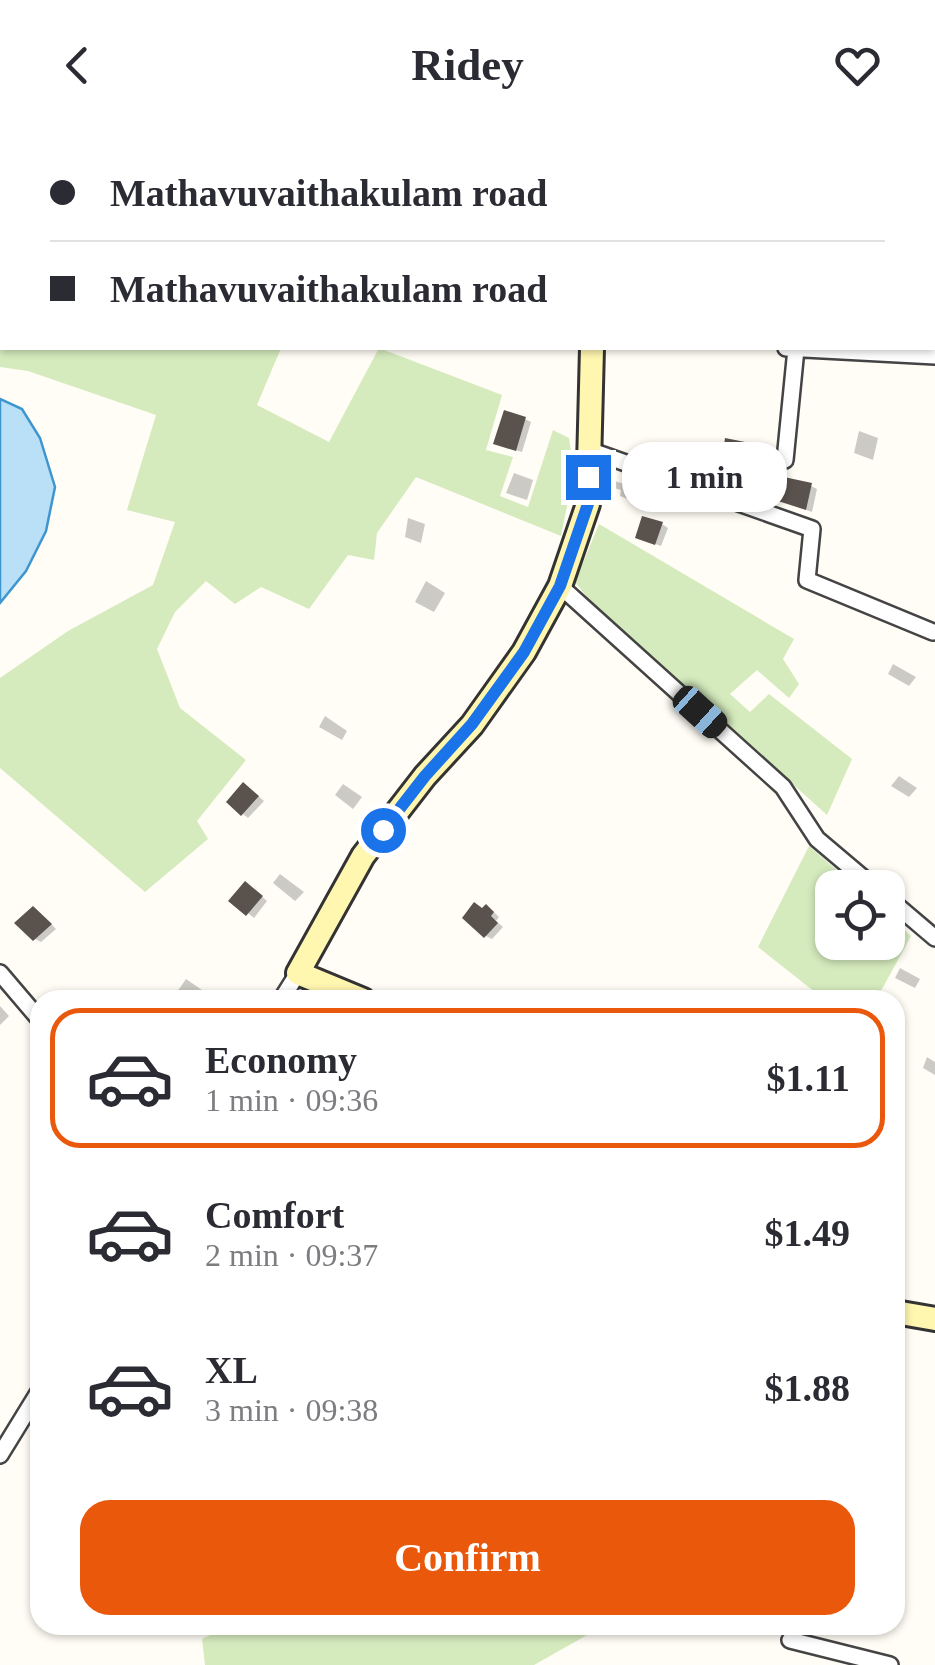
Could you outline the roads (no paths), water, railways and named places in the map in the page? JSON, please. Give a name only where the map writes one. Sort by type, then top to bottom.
[{"type":"street","points":[[287,990],[362,856],[472,724],[524,652],[560,586],[588,504],[592,350]]},
{"type":"street","points":[[785,460],[791,350]]},
{"type":"street","points":[[827,350],[935,356]]},
{"type":"street","points":[[589,450],[812,529],[807,580],[933,632]]},
{"type":"street","points":[[560,586],[783,787],[817,839],[854,870]]},
{"type":"street","points":[[905,912],[935,938]]},
{"type":"street","points":[[298,972],[340,990]]},
{"type":"street","points":[[0,973],[30,1008]]},
{"type":"street","points":[[905,1314],[935,1319]]},
{"type":"street","points":[[2,1445],[30,1404]]},
{"type":"street","points":[[790,1640],[890,1665]]},
{"type":"water","points":[[0,399],[22,409],[40,438],[55,487],[46,531],[26,571],[0,603]]}]
